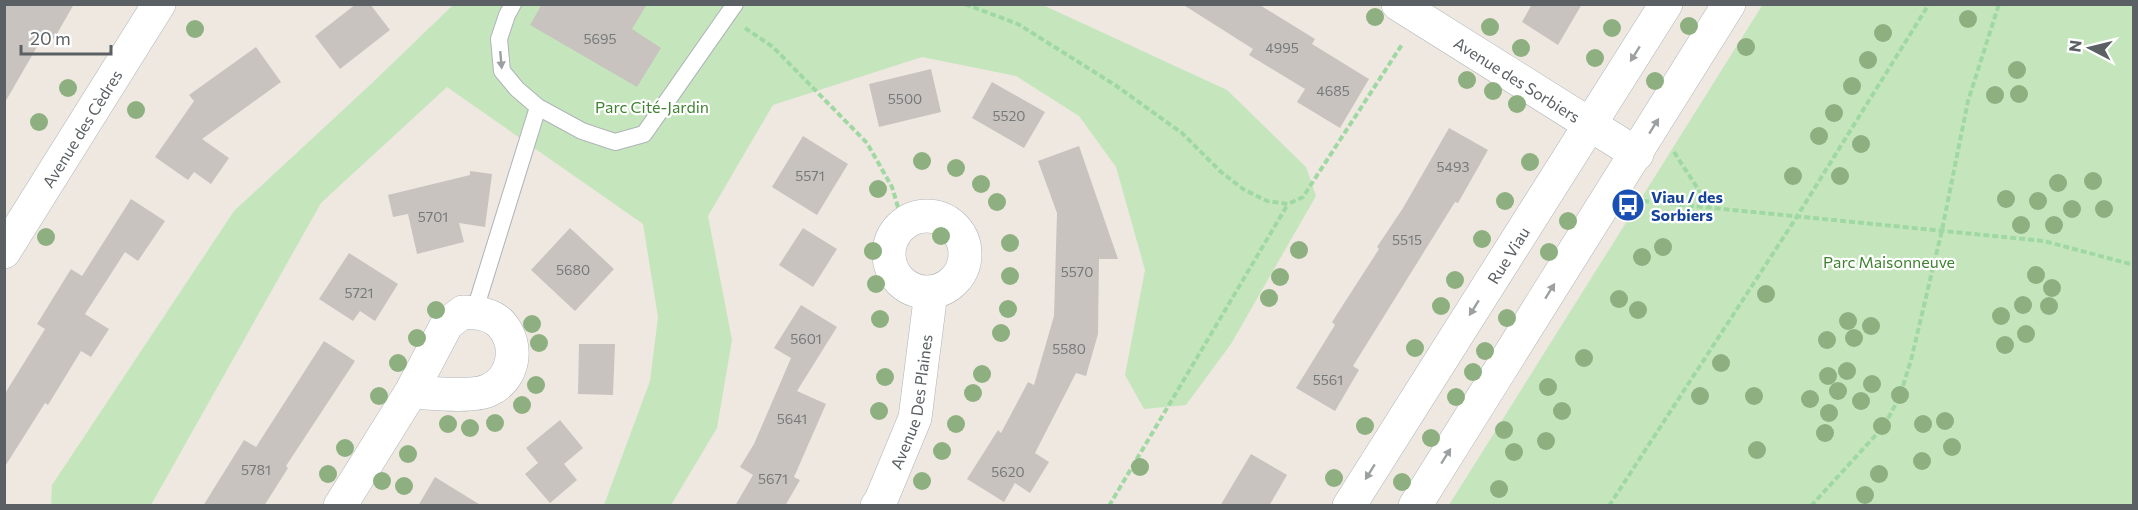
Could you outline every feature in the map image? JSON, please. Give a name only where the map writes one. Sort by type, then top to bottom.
[{"type":"street","name":"Avenue des Cèdres","points":[[4,252],[159,4]]},
{"type":"street","name":"Rue Viau","points":[[1349,506],[1666,4]]},
{"type":"street","points":[[1415,506],[1729,4]]},
{"type":"street","name":"Avenue des Sorbiers","points":[[1408,11],[1636,154]]},
{"type":"street","points":[[926,215],[939,217],[950,223],[959,233],[964,244],[965,258],[958,276],[944,289],[919,292],[907,287],[898,279],[889,257],[890,244],[894,233],[903,224],[913,218],[926,215]]},
{"type":"street","name":"Avenue Des Plaines","points":[[877,506],[915,418],[931,292]]},
{"type":"street","points":[[340,506],[411,392],[447,324],[463,312],[485,314],[501,324],[510,341],[513,360],[504,381],[488,391],[411,392]]},
{"type":"lane","points":[[513,4],[499,39],[502,71],[517,89],[538,107],[582,130],[615,142],[644,134],[731,11]]},
{"type":"lane","points":[[474,313],[538,107]]},
{"type":"path","points":[[965,4],[1018,24],[1115,84],[1182,133],[1221,172],[1243,189],[1267,201],[1288,204],[1303,197],[1408,11]]},
{"type":"path","points":[[1609,506],[1796,218],[1929,4]]},
{"type":"path","points":[[1811,506],[1884,426],[1900,396],[1911,360],[1942,230],[1968,101],[1999,4]]},
{"type":"path","points":[[731,11],[773,47],[867,143],[892,187],[903,224]]},
{"type":"path","points":[[1670,146],[1709,207]]},
{"type":"path","points":[[1636,199],[1796,218],[2044,241],[2133,265]]},
{"type":"path","points":[[1109,506],[1288,204]]},
{"type":"green space","name":"Parc Maisonneuve","points":[[1763,4],[2133,5],[2133,505],[1449,505]]},
{"type":"green space","name":"Parc Cité-Jardin","points":[[453,5],[1043,5],[1227,90],[1306,167],[1316,196],[1231,344],[1186,405],[1144,409],[1125,375],[1145,270],[1116,167],[1079,116],[1016,76],[922,57],[773,105],[708,216],[732,340],[717,428],[671,505],[604,505],[650,381],[658,317],[643,224],[447,87],[321,203],[151,505],[51,506],[52,485],[234,211]]},
{"type":"building","points":[[4,4],[74,4],[54,39],[45,33],[4,104]]},
{"type":"building","points":[[356,4],[370,4],[390,30],[340,69],[315,36]]},
{"type":"building","points":[[542,4],[647,4],[632,29],[661,48],[637,87],[530,25]]},
{"type":"building","points":[[1182,4],[1258,4],[1315,39],[1312,44],[1369,79],[1340,128],[1297,102],[1305,89],[1249,55],[1253,49]]},
{"type":"building","points":[[1532,4],[1582,4],[1558,45],[1522,22]]},
{"type":"building","points":[[256,47],[281,82],[202,139],[229,158],[211,184],[194,172],[188,180],[155,157],[194,101],[189,95]]},
{"type":"building","points":[[931,69],[941,112],[879,127],[869,84]]},
{"type":"building","points":[[992,82],[1045,112],[1024,148],[972,118]]},
{"type":"building","points":[[1449,128],[1488,150],[1458,203],[1455,202],[1353,366],[1359,370],[1335,411],[1296,388],[1335,325],[1332,322],[1379,249],[1377,247],[1403,208]]},
{"type":"building","points":[[803,136],[848,164],[817,215],[772,187]]},
{"type":"building","points":[[1079,146],[1118,259],[1099,259],[1098,334],[1086,376],[1076,373],[1035,453],[1049,462],[1030,493],[1015,483],[1004,502],[967,479],[998,430],[1001,433],[1028,382],[1034,385],[1054,316],[1057,213],[1038,161]]},
{"type":"building","points":[[470,171],[492,174],[485,227],[459,223],[464,242],[417,254],[408,214],[393,217],[388,195],[470,175]]},
{"type":"building","points":[[131,199],[165,221],[138,261],[125,252],[85,314],[109,329],[91,357],[81,351],[48,405],[45,403],[4,468],[4,395],[45,329],[37,324],[71,269],[82,276]]},
{"type":"building","points":[[570,228],[614,269],[575,311],[531,270]]},
{"type":"building","points":[[803,228],[837,249],[813,287],[779,265]]},
{"type":"building","points":[[349,253],[398,284],[375,321],[360,311],[353,321],[319,299]]},
{"type":"building","points":[[801,305],[837,327],[797,391],[826,404],[794,477],[800,480],[785,506],[735,506],[753,475],[740,467],[754,444],[791,358],[774,348]]},
{"type":"building","points":[[324,341],[355,361],[286,466],[288,468],[264,506],[203,506],[244,440],[256,447]]},
{"type":"building","points":[[579,344],[615,344],[613,395],[578,394]]},
{"type":"building","points":[[560,420],[583,448],[564,464],[577,480],[550,503],[525,474],[538,463],[526,448]]},
{"type":"building","points":[[1251,454],[1287,475],[1269,506],[1220,506]]},
{"type":"building","points":[[435,477],[482,506],[418,506]]},
{"type":"place","name":"Viau / des Sorbiers","points":[[1628,205]]}]
